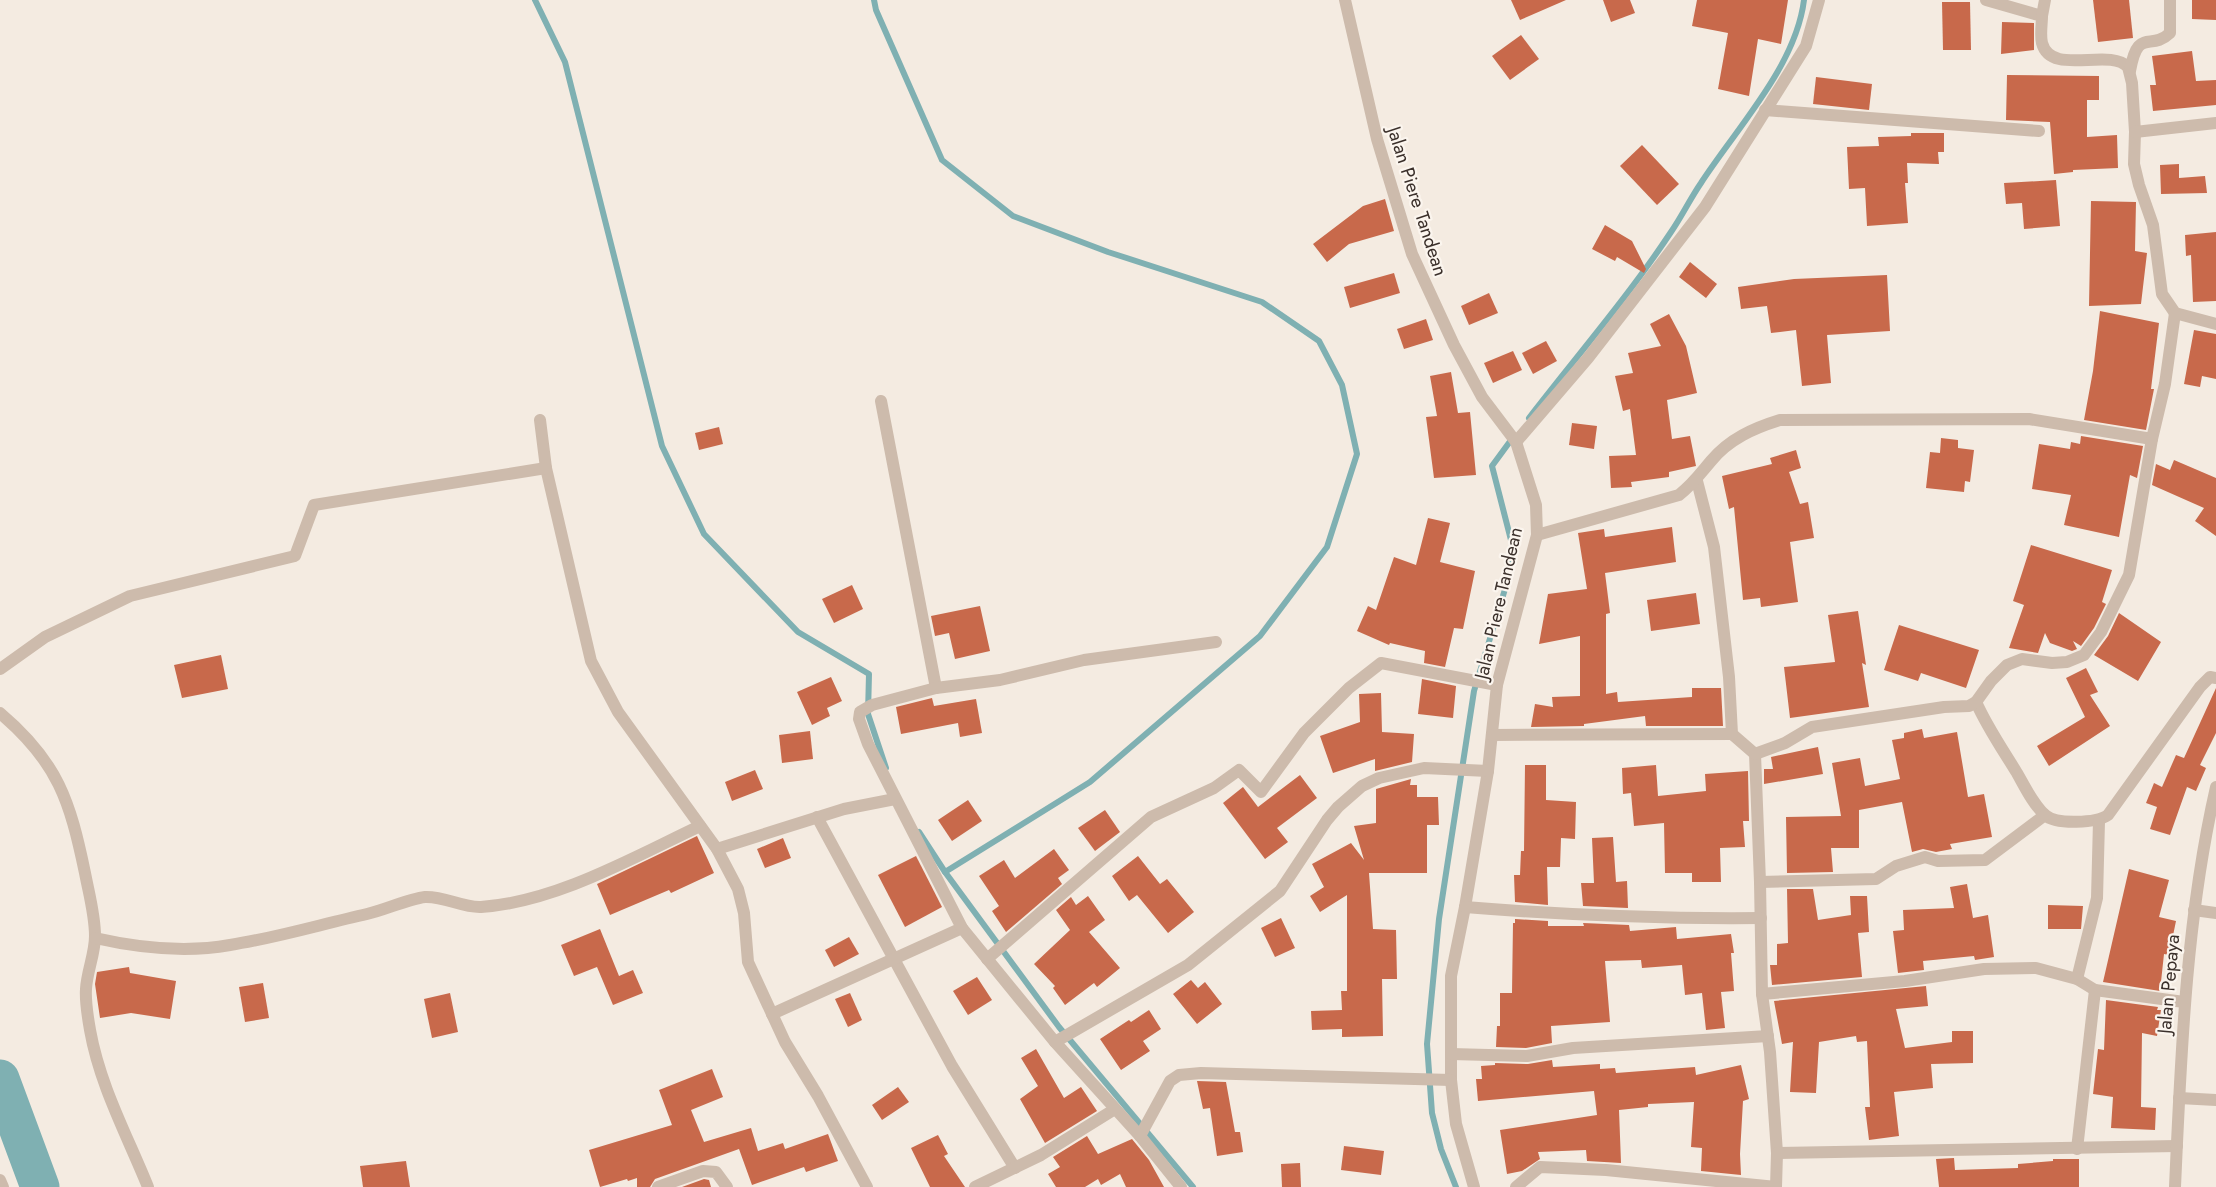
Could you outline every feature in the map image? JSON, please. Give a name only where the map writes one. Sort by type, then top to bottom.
[{"type":"street","name":"Jalan Piere Tandean","points":[[1345,0],[1377,140],[1412,254],[1454,345],[1482,397],[1515,440],[1536,505],[1537,535],[1497,685],[1492,735],[1482,770],[1466,907],[1451,976],[1451,1054],[1446,1080],[1474,1187]]},
{"type":"street","points":[[1515,440],[1588,358],[1705,207],[1806,46],[1819,0]]},
{"type":"street","points":[[1986,0],[2042,16]]},
{"type":"street","points":[[2045,0],[2042,16],[2042,43],[2051,55],[2066,60],[2117,60],[2130,71]]},
{"type":"street","points":[[2170,0],[2170,33],[2139,44],[2135,49],[2130,71],[2135,132],[2134,164],[2153,225],[2162,294],[2175,313],[2216,324]]},
{"type":"street","points":[[1765,110],[2039,131]]},
{"type":"street","points":[[2135,132],[2216,123]]},
{"type":"street","points":[[1754,754],[1785,743],[1812,728],[1944,707],[1969,706],[1976,702],[1991,681],[2007,665],[2022,659],[2052,663],[2067,662],[2079,659],[2092,646],[2129,575],[2152,439],[2165,384],[2175,313]]},
{"type":"street","points":[[881,401],[936,688]]},
{"type":"street","points":[[1537,535],[1679,495],[1697,481],[1712,460],[1726,446],[1752,428],[1780,420],[2029,418],[2152,439]]},
{"type":"street","points":[[540,420],[546,468],[591,661],[618,712],[717,848],[738,889],[744,913],[748,962],[785,1042],[818,1096],[866,1187]]},
{"type":"street","points":[[0,669],[45,637],[130,596],[295,556],[314,505],[546,468]]},
{"type":"street","points":[[1697,481],[1714,547],[1729,677],[1732,734]]},
{"type":"street","points":[[1181,1187],[1140,1136],[1055,1042],[962,928],[895,799],[868,744],[859,720],[860,712],[872,705],[936,688],[1000,680],[1084,660],[1216,642]]},
{"type":"street","points":[[987,958],[1151,817],[1214,788],[1239,770],[1261,792],[1304,733],[1349,688],[1381,663],[1497,685]]},
{"type":"street","points":[[1976,702],[1982,717],[2030,795],[2045,815],[2060,821],[2100,821],[2108,816],[2165,732],[2200,687],[2210,677],[2216,678]]},
{"type":"street","points":[[0,713],[18,728],[40,752],[55,774],[74,820],[94,918],[95,938],[86,990],[90,1031],[106,1091],[131,1144],[148,1187]]},
{"type":"street","points":[[1492,735],[1732,734],[1754,754],[1760,882],[1762,994],[1768,1036],[1777,1153],[1776,1187],[1606,1170],[1540,1167],[1516,1187]]},
{"type":"street","points":[[1055,1042],[1188,965],[1280,890],[1332,814],[1362,786],[1402,772],[1445,768],[1482,770]]},
{"type":"street","name":"Jalan Pepaya","points":[[2175,1187],[2184,1002],[2194,910],[2216,787]]},
{"type":"street","points":[[717,848],[844,809],[895,799]]},
{"type":"street","points":[[1760,882],[1876,879],[1896,866],[1924,857],[1938,861],[1985,860],[2045,815]]},
{"type":"street","points":[[817,817],[952,1066],[1015,1168]]},
{"type":"street","points":[[2077,979],[2097,898],[2100,821]]},
{"type":"street","points":[[95,938],[123,944],[162,948],[229,946],[380,911],[425,897],[456,901],[479,907],[510,903],[552,892],[612,867],[700,826]]},
{"type":"street","points":[[1466,907],[1547,914],[1670,919],[1761,918]]},
{"type":"street","points":[[2194,910],[2216,913]]},
{"type":"street","points":[[772,1014],[962,928]]},
{"type":"street","points":[[1762,994],[1905,981],[1984,969],[2036,968],[2077,979],[2095,990],[2184,1002]]},
{"type":"street","points":[[2077,1149],[2095,990]]},
{"type":"street","points":[[1451,1054],[1527,1056],[1573,1048],[1768,1036]]},
{"type":"street","points":[[1140,1136],[1170,1081],[1179,1075],[1201,1073],[1446,1080]]},
{"type":"street","points":[[2179,1098],[2216,1100]]},
{"type":"street","points":[[974,1187],[1041,1156],[1116,1109]]},
{"type":"street","points":[[1777,1153],[2177,1146]]},
{"type":"street","points":[[658,1187],[703,1171],[716,1172],[727,1187]]},
{"type":"street","points":[[0,1180],[3,1187]]},
{"type":"building","points":[[1511,0],[1566,0],[1520,20]]},
{"type":"building","points":[[1603,0],[1630,0],[1635,13],[1611,22]]},
{"type":"building","points":[[1697,0],[1788,0],[1781,44],[1758,39],[1749,96],[1718,89],[1728,33],[1692,26]]},
{"type":"building","points":[[2093,0],[2129,0],[2133,38],[2098,42]]},
{"type":"building","points":[[2192,0],[2216,0],[2216,20],[2192,19]]},
{"type":"building","points":[[1942,2],[1970,2],[1971,50],[1943,50]]},
{"type":"building","points":[[2002,22],[2034,23],[2034,50],[2001,54]]},
{"type":"building","points":[[1521,35],[1539,59],[1510,80],[1492,56]]},
{"type":"building","points":[[2192,51],[2196,81],[2216,80],[2216,105],[2153,111],[2150,85],[2156,85],[2152,56]]},
{"type":"building","points":[[2007,75],[2099,76],[2099,100],[2087,100],[2087,137],[2117,135],[2118,168],[2073,170],[2073,172],[2054,174],[2050,122],[2006,120]]},
{"type":"building","points":[[1816,77],[1872,84],[1869,110],[1813,104]]},
{"type":"building","points":[[1911,133],[1944,133],[1944,152],[1938,152],[1939,164],[1907,163],[1908,183],[1905,183],[1908,223],[1867,226],[1865,188],[1849,189],[1847,147],[1879,146],[1878,137],[1911,136]]},
{"type":"building","points":[[1642,145],[1679,184],[1657,205],[1620,166]]},
{"type":"building","points":[[2179,164],[2179,178],[2205,176],[2207,193],[2161,194],[2160,165]]},
{"type":"building","points":[[2056,180],[2060,226],[2024,229],[2022,203],[2006,204],[2004,183]]},
{"type":"building","points":[[1385,199],[1394,231],[1349,244],[1327,262],[1313,244],[1363,206]]},
{"type":"building","points":[[2091,201],[2136,202],[2135,251],[2147,253],[2141,304],[2089,306]]},
{"type":"building","points":[[1605,225],[1632,241],[1646,269],[1644,273],[1617,257],[1615,261],[1592,249]]},
{"type":"building","points":[[2216,232],[2216,301],[2193,302],[2191,255],[2186,256],[2185,235]]},
{"type":"building","points":[[1690,262],[1717,284],[1706,298],[1679,277]]},
{"type":"building","points":[[1394,273],[1400,293],[1350,308],[1344,287]]},
{"type":"building","points":[[1887,275],[1890,331],[1827,335],[1831,383],[1802,386],[1796,330],[1771,333],[1767,306],[1741,309],[1738,287],[1794,279]]},
{"type":"building","points":[[1489,293],[1498,313],[1469,325],[1461,306]]},
{"type":"building","points":[[2100,311],[2159,323],[2151,389],[2154,389],[2146,430],[2084,420],[2093,371]]},
{"type":"building","points":[[1669,314],[1686,346],[1697,393],[1667,400],[1672,439],[1690,436],[1696,466],[1669,472],[1669,477],[1631,482],[1632,487],[1611,488],[1609,456],[1636,455],[1630,409],[1623,411],[1615,376],[1633,373],[1628,353],[1661,346],[1650,324]]},
{"type":"building","points":[[1426,319],[1433,340],[1404,349],[1397,329]]},
{"type":"building","points":[[2194,330],[2216,334],[2216,379],[2202,376],[2200,387],[2184,384]]},
{"type":"building","points":[[1546,341],[1557,361],[1533,374],[1522,353]]},
{"type":"building","points":[[1513,351],[1522,370],[1493,383],[1484,363]]},
{"type":"building","points":[[1451,372],[1458,413],[1470,412],[1476,475],[1434,478],[1426,417],[1437,416],[1430,376]]},
{"type":"building","points":[[1572,423],[1597,426],[1594,449],[1569,445]]},
{"type":"building","points":[[719,427],[723,444],[699,450],[695,433]]},
{"type":"building","points":[[2081,436],[2143,446],[2137,478],[2130,475],[2119,537],[2064,525],[2071,495],[2032,489],[2039,444],[2070,449],[2071,442],[2080,444]]},
{"type":"building","points":[[1941,438],[1958,440],[1958,448],[1974,450],[1970,482],[1965,481],[1964,492],[1926,488],[1930,452],[1940,453]]},
{"type":"building","points":[[1796,450],[1801,468],[1789,472],[1800,504],[1808,502],[1814,538],[1790,542],[1798,602],[1761,607],[1760,598],[1743,600],[1734,507],[1729,509],[1722,476],[1772,464],[1770,458]]},
{"type":"building","points":[[2174,460],[2216,478],[2216,536],[2195,521],[2204,508],[2152,485],[2156,464],[2170,470]]},
{"type":"building","points":[[1428,518],[1450,523],[1440,562],[1475,571],[1463,629],[1454,628],[1445,667],[1424,663],[1425,651],[1390,643],[1389,645],[1357,631],[1368,606],[1376,610],[1394,557],[1416,565]]},
{"type":"building","points":[[1672,527],[1676,562],[1605,573],[1610,613],[1606,614],[1606,694],[1617,692],[1618,702],[1692,697],[1692,688],[1721,688],[1723,726],[1646,726],[1645,716],[1584,724],[1584,726],[1531,727],[1535,704],[1553,707],[1552,697],[1580,696],[1580,636],[1539,644],[1548,594],[1587,589],[1578,533],[1604,529],[1605,537]]},
{"type":"building","points":[[2031,545],[2112,570],[2102,602],[2106,604],[2094,628],[2081,646],[2073,641],[2077,649],[2072,651],[2050,643],[2045,633],[2038,653],[2009,648],[2024,605],[2013,601]]},
{"type":"building","points":[[852,585],[863,609],[834,623],[822,599]]},
{"type":"building","points":[[1696,593],[1700,624],[1651,631],[1647,600]]},
{"type":"building","points":[[980,606],[990,651],[955,659],[949,633],[935,636],[931,616]]},
{"type":"building","points":[[1858,611],[1866,665],[1862,663],[1869,707],[1790,718],[1784,667],[1835,662],[1828,615]]},
{"type":"building","points":[[2119,613],[2161,642],[2138,681],[2094,655],[2108,636]]},
{"type":"building","points":[[1899,625],[1979,650],[1966,688],[1921,673],[1918,681],[1884,670]]},
{"type":"building","points":[[221,655],[228,689],[182,698],[174,665]]},
{"type":"building","points":[[2086,668],[2098,692],[2090,695],[2110,726],[2049,766],[2037,746],[2085,717],[2066,678]]},
{"type":"building","points":[[831,677],[842,701],[827,708],[830,716],[812,725],[797,692]]},
{"type":"building","points":[[1422,679],[1456,686],[1453,718],[1418,714]]},
{"type":"building","points":[[2216,688],[2216,733],[2200,765],[2206,768],[2196,791],[2187,787],[2170,835],[2150,829],[2157,807],[2146,803],[2154,783],[2162,787],[2176,755],[2184,758]]},
{"type":"building","points":[[1381,693],[1382,732],[1414,734],[1412,762],[1375,771],[1375,759],[1333,773],[1320,736],[1360,722],[1359,694]]},
{"type":"building","points":[[932,698],[934,706],[976,699],[982,733],[960,737],[958,723],[901,734],[896,707]]},
{"type":"building","points":[[1922,729],[1924,738],[1957,732],[1968,797],[1984,794],[1992,837],[1950,844],[1952,849],[1936,852],[1923,849],[1912,852],[1902,802],[1859,810],[1859,848],[1831,848],[1833,872],[1787,873],[1786,817],[1841,816],[1832,763],[1860,758],[1865,786],[1900,779],[1892,740],[1904,738],[1904,733]]},
{"type":"building","points":[[810,731],[813,759],[782,763],[779,735]]},
{"type":"building","points":[[1818,747],[1823,774],[1764,784],[1764,769],[1773,769],[1771,757]]},
{"type":"building","points":[[1525,765],[1546,765],[1546,800],[1576,802],[1575,839],[1561,838],[1560,867],[1547,867],[1548,905],[1515,902],[1514,875],[1520,875],[1521,851],[1524,851]]},
{"type":"building","points":[[1656,765],[1658,796],[1706,791],[1705,774],[1748,771],[1749,821],[1743,821],[1745,847],[1720,848],[1721,882],[1692,882],[1692,873],[1665,873],[1664,823],[1634,826],[1631,793],[1623,794],[1622,768]]},
{"type":"building","points":[[755,770],[763,789],[732,801],[725,782]]},
{"type":"building","points":[[1300,775],[1317,798],[1277,828],[1288,842],[1265,859],[1223,803],[1243,787],[1258,807]]},
{"type":"building","points":[[1411,779],[1410,785],[1417,785],[1417,797],[1438,797],[1439,825],[1427,825],[1427,873],[1369,873],[1373,929],[1396,930],[1397,979],[1382,979],[1383,1036],[1342,1037],[1342,1029],[1312,1030],[1311,1011],[1342,1010],[1341,991],[1347,991],[1347,895],[1320,912],[1310,896],[1324,887],[1312,864],[1351,843],[1364,860],[1354,826],[1376,823],[1376,789]]},
{"type":"building","points":[[968,800],[982,821],[952,841],[938,820]]},
{"type":"building","points":[[1105,810],[1120,832],[1095,851],[1078,828]]},
{"type":"building","points":[[697,836],[714,873],[671,893],[669,890],[610,915],[597,884]]},
{"type":"building","points":[[1613,837],[1616,882],[1627,881],[1628,908],[1583,906],[1581,883],[1594,883],[1592,838]]},
{"type":"building","points":[[783,838],[791,858],[765,868],[757,849]]},
{"type":"building","points":[[1054,849],[1069,870],[1058,878],[1062,884],[1006,932],[992,911],[999,906],[979,876],[1004,860],[1015,878]]},
{"type":"building","points":[[916,856],[942,907],[905,927],[878,875]]},
{"type":"building","points":[[1138,856],[1160,884],[1167,879],[1194,912],[1168,933],[1137,895],[1129,901],[1112,876]]},
{"type":"building","points":[[2129,869],[2169,880],[2159,917],[2176,921],[2169,955],[2164,954],[2160,991],[2103,982]]},
{"type":"building","points":[[1967,884],[1973,918],[1988,915],[1994,957],[1975,960],[1974,956],[1923,961],[1924,970],[1898,973],[1893,931],[1904,930],[1903,910],[1954,908],[1950,887]]},
{"type":"building","points":[[1787,889],[1813,889],[1818,920],[1851,915],[1850,896],[1867,896],[1869,932],[1858,933],[1862,977],[1772,985],[1770,965],[1777,965],[1777,944],[1788,943]]},
{"type":"building","points":[[1088,896],[1105,920],[1089,932],[1120,968],[1097,987],[1094,983],[1065,1005],[1053,988],[1055,986],[1034,964],[1070,930],[1056,910],[1071,897],[1076,905]]},
{"type":"building","points":[[2048,905],[2083,906],[2081,929],[2048,929]]},
{"type":"building","points":[[1281,918],[1295,948],[1275,957],[1261,928]]},
{"type":"building","points":[[1515,919],[1548,921],[1548,926],[1584,926],[1583,923],[1629,925],[1630,931],[1676,927],[1677,939],[1731,934],[1734,953],[1731,953],[1734,991],[1721,992],[1725,1028],[1706,1030],[1702,993],[1685,995],[1682,965],[1642,968],[1641,960],[1605,961],[1610,1022],[1551,1026],[1552,1043],[1526,1048],[1496,1047],[1497,1026],[1500,1026],[1500,993],[1512,993],[1513,923],[1515,923]]},
{"type":"building","points":[[600,929],[619,976],[633,970],[643,993],[613,1005],[597,967],[574,976],[561,945]]},
{"type":"building","points":[[849,937],[859,954],[834,967],[825,950]]},
{"type":"building","points":[[129,967],[130,973],[176,981],[170,1019],[131,1013],[100,1018],[95,984],[97,972]]},
{"type":"building","points":[[977,977],[992,1000],[968,1015],[953,991]]},
{"type":"building","points":[[1191,980],[1198,988],[1205,982],[1222,1004],[1197,1024],[1173,994]]},
{"type":"building","points":[[263,983],[269,1018],[245,1022],[239,987]]},
{"type":"building","points":[[1926,986],[1928,1006],[1896,1009],[1905,1048],[1952,1042],[1952,1031],[1973,1031],[1973,1063],[1931,1064],[1933,1088],[1894,1092],[1899,1136],[1869,1140],[1865,1107],[1870,1107],[1867,1041],[1857,1042],[1856,1036],[1819,1042],[1816,1093],[1790,1092],[1793,1042],[1782,1044],[1774,1001]]},
{"type":"building","points":[[450,993],[458,1032],[432,1038],[424,999]]},
{"type":"building","points":[[850,993],[862,1020],[848,1027],[835,999]]},
{"type":"building","points":[[2106,1000],[2158,1007],[2157,1010],[2161,1010],[2157,1036],[2142,1033],[2141,1107],[2156,1108],[2155,1130],[2111,1128],[2113,1097],[2093,1094],[2098,1049],[2104,1050]]},
{"type":"building","points":[[1149,1010],[1161,1029],[1143,1041],[1150,1051],[1121,1070],[1100,1039],[1129,1020],[1131,1022]]},
{"type":"building","points":[[1036,1049],[1064,1098],[1081,1087],[1097,1111],[1045,1143],[1020,1099],[1038,1086],[1021,1058]]},
{"type":"building","points":[[1552,1060],[1553,1067],[1600,1064],[1600,1069],[1615,1068],[1616,1073],[1695,1067],[1696,1075],[1741,1065],[1749,1099],[1743,1101],[1740,1154],[1741,1175],[1701,1171],[1702,1148],[1691,1147],[1694,1102],[1648,1104],[1648,1107],[1619,1110],[1621,1163],[1587,1161],[1586,1150],[1538,1152],[1540,1159],[1522,1171],[1507,1174],[1500,1130],[1597,1115],[1594,1091],[1478,1101],[1476,1079],[1482,1079],[1481,1066],[1495,1065],[1495,1063],[1528,1064]]},
{"type":"building","points":[[712,1069],[723,1097],[691,1110],[704,1142],[751,1128],[758,1151],[783,1143],[785,1149],[828,1134],[838,1161],[806,1172],[804,1167],[752,1185],[739,1149],[655,1179],[650,1187],[637,1187],[637,1178],[600,1187],[589,1150],[672,1125],[659,1090]]},
{"type":"building","points":[[1197,1081],[1226,1082],[1235,1132],[1240,1132],[1243,1152],[1217,1156],[1210,1108],[1203,1109]]},
{"type":"building","points":[[898,1087],[909,1102],[882,1120],[872,1105]]},
{"type":"building","points":[[938,1135],[948,1154],[944,1156],[965,1187],[930,1187],[911,1148]]},
{"type":"building","points":[[1087,1136],[1098,1154],[1132,1139],[1149,1160],[1164,1187],[1126,1187],[1120,1174],[1101,1185],[1098,1179],[1085,1187],[1056,1187],[1048,1174],[1060,1167],[1053,1157]]},
{"type":"building","points":[[1344,1146],[1384,1151],[1381,1175],[1341,1170]]},
{"type":"building","points":[[1954,1158],[1955,1170],[2018,1168],[2018,1164],[2053,1161],[2053,1159],[2079,1159],[2079,1187],[1939,1187],[1936,1159]]},
{"type":"building","points":[[406,1161],[410,1187],[363,1187],[360,1166]]},
{"type":"building","points":[[1300,1163],[1301,1187],[1282,1187],[1281,1164]]},
{"type":"building","points":[[704,1179],[709,1180],[711,1187],[682,1187]]},
{"type":"waterway","points":[[535,0],[565,62],[662,446],[704,534],[798,632],[869,674],[868,714],[886,768]]},
{"type":"waterway","points":[[874,0],[876,10],[942,160],[1013,216],[1108,252],[1262,302],[1319,341],[1342,385],[1357,454],[1327,547],[1260,636],[1090,782],[945,872]]},
{"type":"waterway","points":[[1529,418],[1637,280],[1675,226],[1715,162],[1763,96],[1789,49],[1799,25],[1804,0]]},
{"type":"waterway","points":[[1456,1187],[1441,1149],[1432,1113],[1427,1044],[1439,919],[1474,691],[1509,576],[1512,544],[1492,466],[1514,436]]},
{"type":"waterway","points":[[919,832],[945,872],[1059,1027],[1193,1187]]},
{"type":"waterway","points":[[0,1079],[40,1187]]}]
